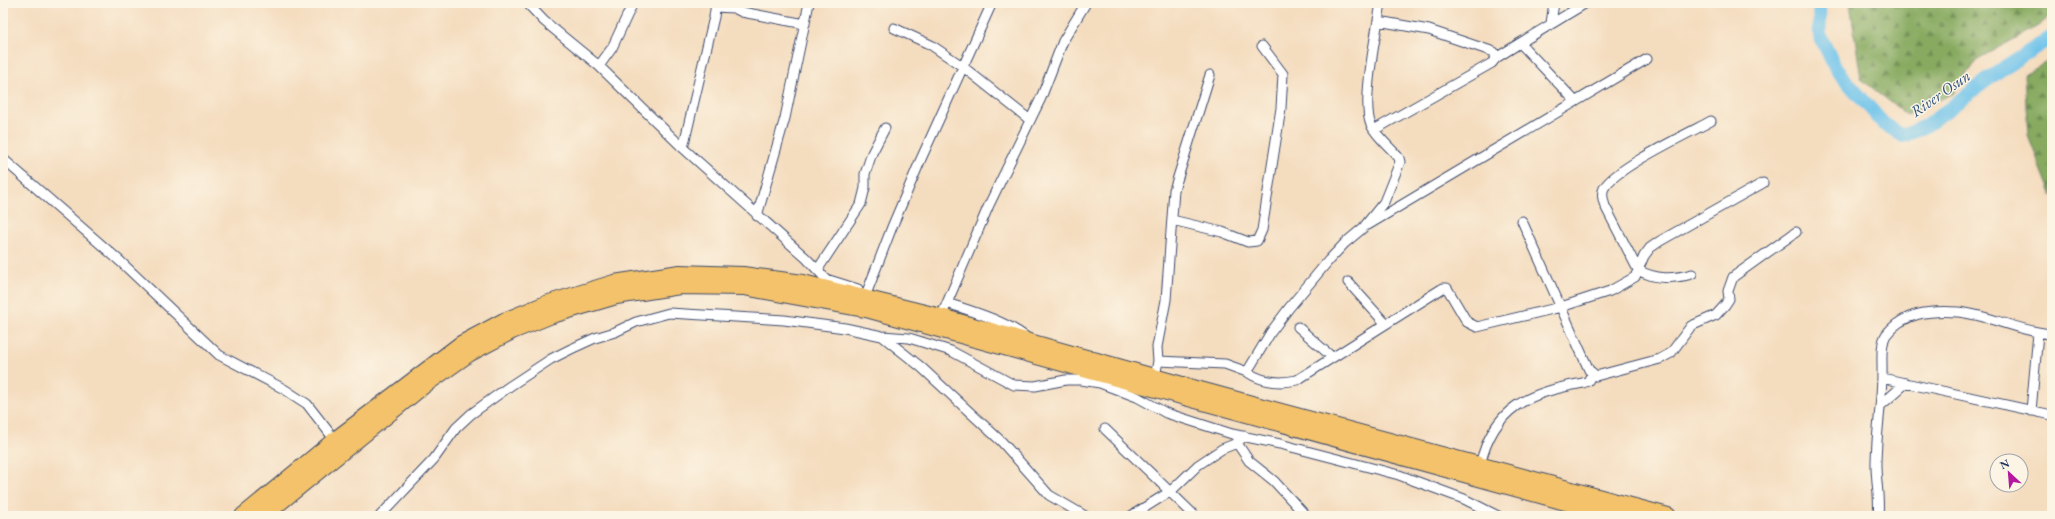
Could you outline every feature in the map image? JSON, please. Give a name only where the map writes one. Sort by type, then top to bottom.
[{"type":"highway","points":[[243,516],[336,440],[461,344],[504,321],[546,304],[614,283],[680,273],[743,275],[804,283],[944,310],[1153,390],[1480,465],[1668,516]]},
{"type":"highway","points":[[263,516],[423,386],[470,353],[512,331],[552,315],[616,296],[680,286],[744,287],[870,310],[1153,390],[1616,516]]},
{"type":"street","points":[[527,3],[544,21],[599,66],[683,148],[757,216],[818,269],[826,279],[867,295],[892,227],[962,66],[992,3]]},
{"type":"street","points":[[599,66],[612,48],[633,3]]},
{"type":"street","points":[[757,216],[785,118],[809,3]]},
{"type":"street","points":[[944,310],[989,205],[1042,98],[1063,40],[1086,3]]},
{"type":"street","points":[[1364,228],[1384,202],[1400,162],[1399,158],[1374,130],[1369,120],[1368,87],[1381,3]]},
{"type":"street","points":[[1551,23],[1554,3]]},
{"type":"street","points":[[1374,130],[1492,63],[1496,58],[1586,3]]},
{"type":"street","points":[[683,148],[716,5],[734,8],[742,12],[805,24]]},
{"type":"street","points":[[1378,21],[1429,30],[1494,52],[1496,58]]},
{"type":"street","points":[[894,28],[931,45],[962,66],[1030,120]]},
{"type":"street","points":[[1520,43],[1575,101]]},
{"type":"street","points":[[1172,220],[1222,232],[1248,242],[1256,241],[1262,230],[1281,108],[1283,74],[1262,46]]},
{"type":"street","points":[[1247,372],[1271,332],[1289,308],[1329,260],[1345,243],[1364,228],[1647,59]]},
{"type":"street","points":[[1210,75],[1174,190],[1166,300],[1157,347],[1158,361],[1153,390],[1166,413],[1244,436],[1400,475],[1464,499],[1498,516]]},
{"type":"street","points":[[1692,274],[1670,278],[1656,278],[1638,270],[1605,206],[1602,197],[1604,189],[1608,183],[1640,159],[1711,121]]},
{"type":"street","points":[[818,269],[861,204],[865,188],[865,174],[872,153],[884,128]]},
{"type":"street","points":[[3,159],[121,262],[219,355],[284,389],[307,404],[336,440]]},
{"type":"street","points":[[1158,361],[1225,364],[1247,372],[1265,381],[1286,383],[1296,380],[1444,288],[1447,288],[1467,322],[1477,327],[1561,307],[1610,291],[1631,280],[1635,277],[1644,256],[1650,248],[1763,183]]},
{"type":"street","points":[[1384,202],[1391,212]]},
{"type":"street","points":[[1522,221],[1592,374],[1596,376],[1660,359],[1670,353],[1691,326],[1716,315],[1725,305],[1729,299],[1728,291],[1734,277],[1796,232]]},
{"type":"street","points":[[1348,282],[1385,324]]},
{"type":"street","points":[[1878,516],[1876,464],[1881,405],[1882,351],[1885,336],[1894,326],[1912,315],[1925,312],[1958,312],[1982,317],[2038,333],[2052,334]]},
{"type":"street","points":[[380,516],[434,459],[456,428],[471,414],[551,359],[595,338],[615,332],[636,322],[668,313],[735,317],[845,328],[882,336],[909,338],[951,351],[1014,385],[1036,386],[1066,380],[1081,380],[1153,390]]},
{"type":"street","points":[[1298,327],[1332,357]]},
{"type":"street","points":[[2031,411],[2038,333]]},
{"type":"street","points":[[882,336],[921,367],[1002,442],[1049,495],[1085,516]]},
{"type":"street","points":[[1480,465],[1484,450],[1490,437],[1507,411],[1532,397],[1588,381],[1592,374]]},
{"type":"street","points":[[1882,378],[2052,415]]},
{"type":"street","points":[[1881,405],[1906,383]]},
{"type":"street","points":[[1105,429],[1171,491],[1195,516]]},
{"type":"street","points":[[1131,516],[1171,491],[1198,465],[1222,449],[1237,443],[1244,436]]},
{"type":"street","points":[[1237,443],[1249,461],[1274,481],[1306,516]]},
{"type":"green space","points":[[1850,3],[2052,3],[2052,15],[2038,26],[1976,60],[1954,93],[1907,115],[1861,79]]},
{"type":"green space","points":[[2052,59],[2052,196],[2028,136],[2024,75]]},
{"type":"waterway","name":"River Osun","points":[[1819,3],[1820,36],[1836,69],[1883,123],[1903,136],[1926,126],[2006,66],[2052,37]]}]
